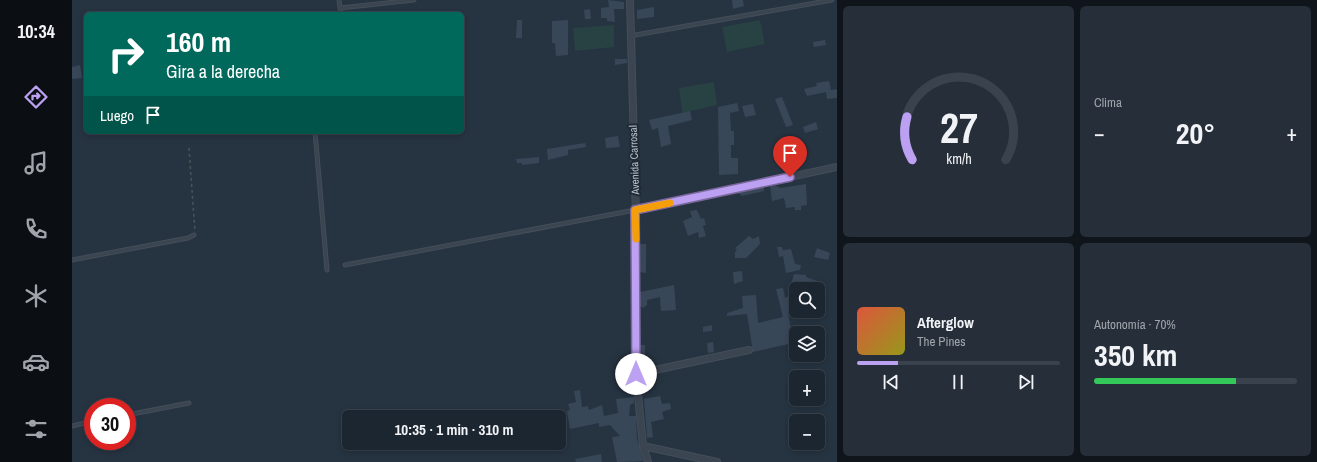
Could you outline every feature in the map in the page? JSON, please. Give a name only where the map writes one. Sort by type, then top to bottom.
[{"type":"street","name":"Avenida Carrosal","points":[[630,0],[635,210],[636,374],[643,446],[648,462]]},
{"type":"street","points":[[635,210],[837,167]]},
{"type":"street","points":[[636,374],[750,350]]},
{"type":"street","points":[[643,446],[717,462]]},
{"type":"lane","points":[[339,0],[341,12]]},
{"type":"lane","points":[[340,8],[414,0]]},
{"type":"lane","points":[[630,36],[832,0]]},
{"type":"lane","points":[[315,134],[327,270]]},
{"type":"lane","points":[[345,265],[635,210]]},
{"type":"lane","points":[[72,260],[188,238],[194,235]]},
{"type":"lane","points":[[136,413],[189,403]]},
{"type":"lane","points":[[72,426],[84,423]]},
{"type":"path","points":[[188,148],[197,229],[194,235]]},
{"type":"green space","points":[[760,20],[765,44],[727,52],[722,27]]},
{"type":"green space","points":[[614,25],[614,47],[575,51],[573,28]]},
{"type":"green space","points":[[714,82],[717,105],[682,113],[679,88]]},
{"type":"building","points":[[608,0],[624,2],[624,9],[614,9],[615,22],[607,21],[607,18],[601,18],[601,8],[609,7]]},
{"type":"building","points":[[732,0],[743,0],[744,6],[733,9]]},
{"type":"building","points":[[654,7],[654,17],[637,19],[637,10]]},
{"type":"building","points":[[590,9],[591,19],[585,19],[584,10]]},
{"type":"building","points":[[517,20],[522,20],[522,38],[516,38]]},
{"type":"building","points":[[568,20],[568,55],[556,56],[555,43],[552,43],[552,21]]},
{"type":"building","points":[[825,40],[826,45],[814,47],[813,42]]},
{"type":"building","points":[[615,59],[627,59],[627,63],[615,65]]},
{"type":"building","points":[[80,65],[82,78],[72,79],[72,67]]},
{"type":"building","points":[[829,81],[831,90],[837,89],[837,98],[827,99],[826,92],[807,96],[804,89],[817,86],[816,83]]},
{"type":"building","points":[[782,97],[793,125],[786,127],[775,99]]},
{"type":"building","points":[[737,103],[739,111],[730,113],[731,131],[734,131],[734,145],[731,145],[731,158],[738,158],[738,174],[719,175],[718,107]]},
{"type":"building","points":[[753,104],[756,115],[745,117],[742,106]]},
{"type":"building","points":[[690,111],[692,120],[668,126],[671,144],[661,147],[658,128],[652,130],[649,120]]},
{"type":"building","points":[[816,122],[818,129],[805,133],[803,127]]},
{"type":"building","points":[[618,136],[620,147],[606,148],[605,138]]},
{"type":"building","points":[[799,140],[804,152],[799,155],[794,142]]},
{"type":"building","points":[[585,143],[586,147],[568,150],[568,155],[548,160],[547,149]]},
{"type":"building","points":[[539,157],[539,163],[522,165],[522,163],[517,163],[516,159]]},
{"type":"building","points":[[806,184],[807,205],[801,206],[801,210],[795,210],[795,207],[786,208],[784,198],[772,201],[770,186],[774,185],[781,188]]},
{"type":"building","points":[[764,187],[764,191],[742,196],[738,193]]},
{"type":"building","points":[[697,210],[701,219],[704,218],[706,225],[703,226],[706,236],[699,238],[698,232],[688,236],[683,221],[692,217],[690,211]]},
{"type":"building","points":[[749,236],[753,239],[759,236],[760,244],[746,258],[735,258],[735,252],[737,250],[735,248]]},
{"type":"building","points":[[640,244],[646,244],[646,273],[640,272]]},
{"type":"building","points":[[777,247],[782,247],[783,250],[791,249],[795,264],[801,265],[800,270],[786,273],[783,256],[779,257]]},
{"type":"building","points":[[817,248],[830,253],[828,260],[814,257]]},
{"type":"building","points":[[742,271],[743,281],[734,284],[733,272]]},
{"type":"building","points":[[794,274],[806,275],[806,277],[820,282],[792,282]]},
{"type":"building","points":[[674,285],[676,310],[661,311],[660,297],[647,300],[647,305],[643,308],[640,306],[640,292]]},
{"type":"building","points":[[783,288],[785,298],[789,296],[788,311],[790,326],[789,326],[789,344],[753,352],[747,314],[727,316],[727,313],[743,308],[742,296],[756,295],[758,323],[783,317],[776,289]]},
{"type":"building","points":[[712,325],[712,331],[703,332],[703,327]]},
{"type":"building","points":[[713,342],[714,352],[708,353],[707,343]]},
{"type":"building","points":[[640,345],[645,345],[645,364],[640,364]]},
{"type":"building","points":[[580,390],[582,407],[588,406],[589,410],[602,405],[604,416],[618,413],[616,399],[634,397],[634,403],[630,405],[629,416],[636,416],[637,439],[643,461],[617,462],[612,437],[620,436],[610,425],[599,427],[599,423],[570,429],[567,411],[570,410],[568,404],[576,402],[574,391]]},
{"type":"building","points":[[660,396],[662,404],[670,403],[671,409],[662,412],[664,419],[651,422],[653,437],[647,438],[644,399]]},
{"type":"building","points":[[601,454],[602,462],[576,462],[575,459]]},
{"type":"slow traffic","points":[[636,239],[635,210],[670,203]]},
{"type":"route","points":[[636,374],[635,210],[790,177]]}]
